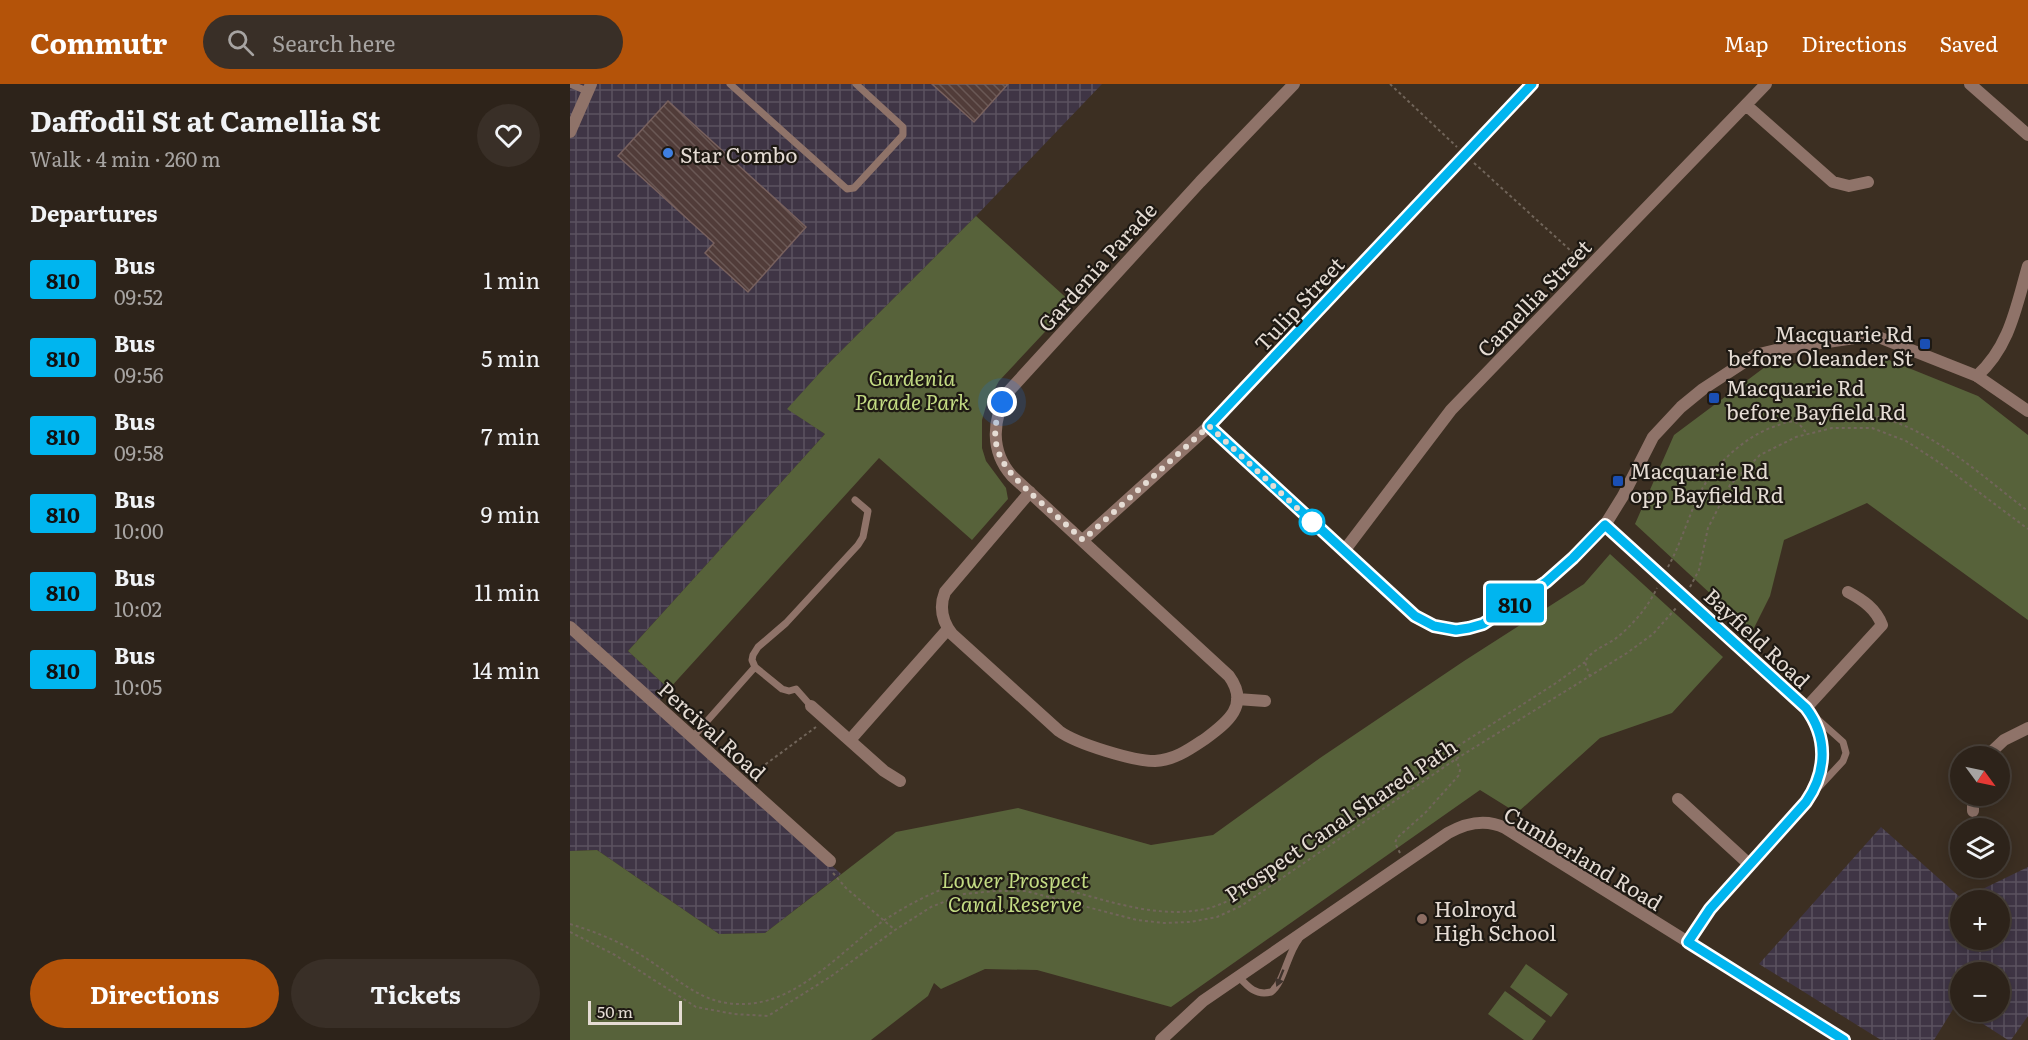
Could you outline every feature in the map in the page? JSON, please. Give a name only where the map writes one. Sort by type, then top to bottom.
[{"type":"street","name":"Gardenia Parade","points":[[1237,699],[1236,688],[1229,676],[1007,470],[996,446],[996,420],[1008,392],[1200,182],[1294,84]]},
{"type":"street","name":"Tulip Street","points":[[1083,540],[1209,426],[1532,84]]},
{"type":"street","name":"Camellia Street","points":[[1344,551],[1451,410],[1767,84]]},
{"type":"street","points":[[1970,84],[2028,135]]},
{"type":"street","points":[[570,132],[589,87]]},
{"type":"street","points":[[1746,105],[1833,182],[1849,186],[1868,182]]},
{"type":"street","points":[[1977,376],[1997,355],[2006,338],[2028,266]]},
{"type":"street","points":[[1209,426],[1421,620],[1456,630],[1483,624],[1538,587],[1573,558],[1605,525],[1623,496],[1653,437],[1682,407],[1722,376],[1755,355],[1861,337],[1881,338],[1977,376],[2028,411]]},
{"type":"street","points":[[1030,492],[948,586],[941,606],[945,623],[956,638],[1067,737],[1136,759],[1161,760],[1174,757],[1189,750],[1226,724],[1234,713],[1237,699],[1264,701]]},
{"type":"street","name":"Bayfield Road","points":[[1605,525],[1806,708],[1817,725],[1822,745],[1817,783],[1806,802],[1706,914],[1688,942]]},
{"type":"street","points":[[1806,708],[1882,625],[1876,613],[1866,603],[1848,592]]},
{"type":"street","name":"Percival Road","points":[[570,627],[830,861]]},
{"type":"street","points":[[850,740],[948,629]]},
{"type":"street","points":[[811,706],[884,771],[900,781]]},
{"type":"street","points":[[1998,746],[2004,740],[2028,728]]},
{"type":"street","points":[[1678,799],[1750,865]]},
{"type":"street","name":"Cumberland Road","points":[[1161,1040],[1203,1001],[1459,827],[1477,822],[1496,824],[1515,834],[1844,1040]]},
{"type":"lane","points":[[570,84],[589,87]]},
{"type":"lane","points":[[730,84],[847,189],[851,189],[896,143],[904,130],[856,84]]},
{"type":"lane","points":[[811,706],[796,689],[789,691],[782,689],[755,667],[752,660],[758,647],[786,623],[861,541],[868,511],[855,500]]},
{"type":"lane","points":[[692,738],[755,667]]},
{"type":"lane","points":[[1806,708],[1843,742],[1846,753],[1843,761],[1806,802]]},
{"type":"lane","points":[[1239,977],[1258,993],[1271,992],[1279,982],[1293,946],[1307,931]]},
{"type":"path","points":[[1390,84],[1589,268]]},
{"type":"path","points":[[570,924],[604,934],[702,996],[727,1003],[757,1003],[787,993],[818,975],[885,920],[917,901],[970,880],[999,878],[1038,883],[1146,909],[1176,911],[1204,909],[1247,892],[1458,746],[1556,683],[1585,662],[1588,657],[1616,639],[1646,606],[1676,553],[1698,496],[1718,466],[1743,443],[1764,430],[1792,420],[1822,416],[1858,414],[1891,421],[1922,434],[1945,449],[2028,511]]},
{"type":"path","points":[[1792,420],[1800,423],[1807,434]]},
{"type":"path","points":[[1692,584],[1699,570],[1708,528],[1730,485],[1760,455],[1796,437],[1833,428],[1872,428],[1906,441],[1940,463],[2028,529]]},
{"type":"path","name":"Prospect Canal Shared Path","points":[[570,932],[615,955],[696,1007],[734,1014],[768,1016],[831,977],[895,930],[931,907],[964,894],[1026,891],[1137,920],[1173,923],[1217,917],[1241,906],[1456,759],[1590,677],[1653,634],[1676,609]]},
{"type":"path","points":[[1585,662],[1590,677]]},
{"type":"path","points":[[741,782],[826,720]]},
{"type":"path","points":[[1406,863],[1395,843],[1397,838],[1426,812],[1459,775],[1460,770],[1456,759]]},
{"type":"path","points":[[830,861],[834,874],[846,888],[895,930]]},
{"type":"shaded area","points":[[570,84],[1102,84],[976,216],[825,367],[788,409],[825,434],[628,651],[669,689],[657,703],[841,874],[765,933],[719,934],[597,850],[570,851]]},
{"type":"shaded area","points":[[1881,827],[1952,890],[1950,890],[1950,950],[2010,950],[2010,890],[1981,890],[2010,878],[2010,876],[2028,867],[2028,1016],[2011,1040],[1980,1022],[2010,1022],[2010,962],[1950,962],[1950,1014],[1934,1040],[1881,1040],[1759,964]]},
{"type":"green space","name":"Gardenia Parade Park","points":[[976,216],[1072,303],[999,381],[987,403],[982,420],[982,448],[986,461],[1006,488],[1008,499],[972,540],[879,458],[669,689],[628,651],[825,434],[787,409],[825,367]]},
{"type":"green space","points":[[1874,354],[1978,396],[2028,435],[2028,620],[1867,503],[1784,540],[1770,596],[1752,632],[1635,524],[1674,435],[1765,367]]},
{"type":"green space","name":"Lower Prospect Canal Reserve","points":[[1610,554],[1723,657],[1672,713],[1600,738],[1517,813],[1480,790],[1171,1007],[1037,970],[985,969],[941,989],[934,983],[928,996],[871,1040],[570,1040],[570,851],[597,850],[719,934],[765,933],[896,832],[1018,808],[1151,845],[1213,835],[1320,758],[1584,584]]},
{"type":"green space","points":[[1526,964],[1568,994],[1551,1017],[1510,987]]},
{"type":"green space","points":[[1505,991],[1546,1021],[1532,1040],[1524,1040],[1488,1014]]},
{"type":"building","points":[[932,84],[1008,84],[974,122]]},
{"type":"building","points":[[668,101],[806,227],[748,292],[705,253],[714,243],[618,156]]},
{"type":"bus line","name":"810","points":[[1532,84],[1209,426],[1415,616],[1427,623],[1456,630],[1483,624],[1546,582],[1605,525],[1806,708],[1817,725],[1822,745],[1822,765],[1812,793],[1710,909],[1688,942],[1844,1040]]},
{"type":"place","name":"Star Combo","points":[[668,153]]},
{"type":"place","name":"Macquarie Rd before Oleander St","points":[[1925,344]]},
{"type":"place","name":"Macquarie Rd before Bayfield Rd","points":[[1714,398]]},
{"type":"place","name":"Macquarie Rd opp Bayfield Rd","points":[[1618,481]]},
{"type":"place","name":"Holroyd High School","points":[[1422,919]]},
{"type":"route","points":[[1002,402],[996,420],[995,437],[1002,463],[1012,476],[1083,540],[1209,426],[1312,522]]}]
